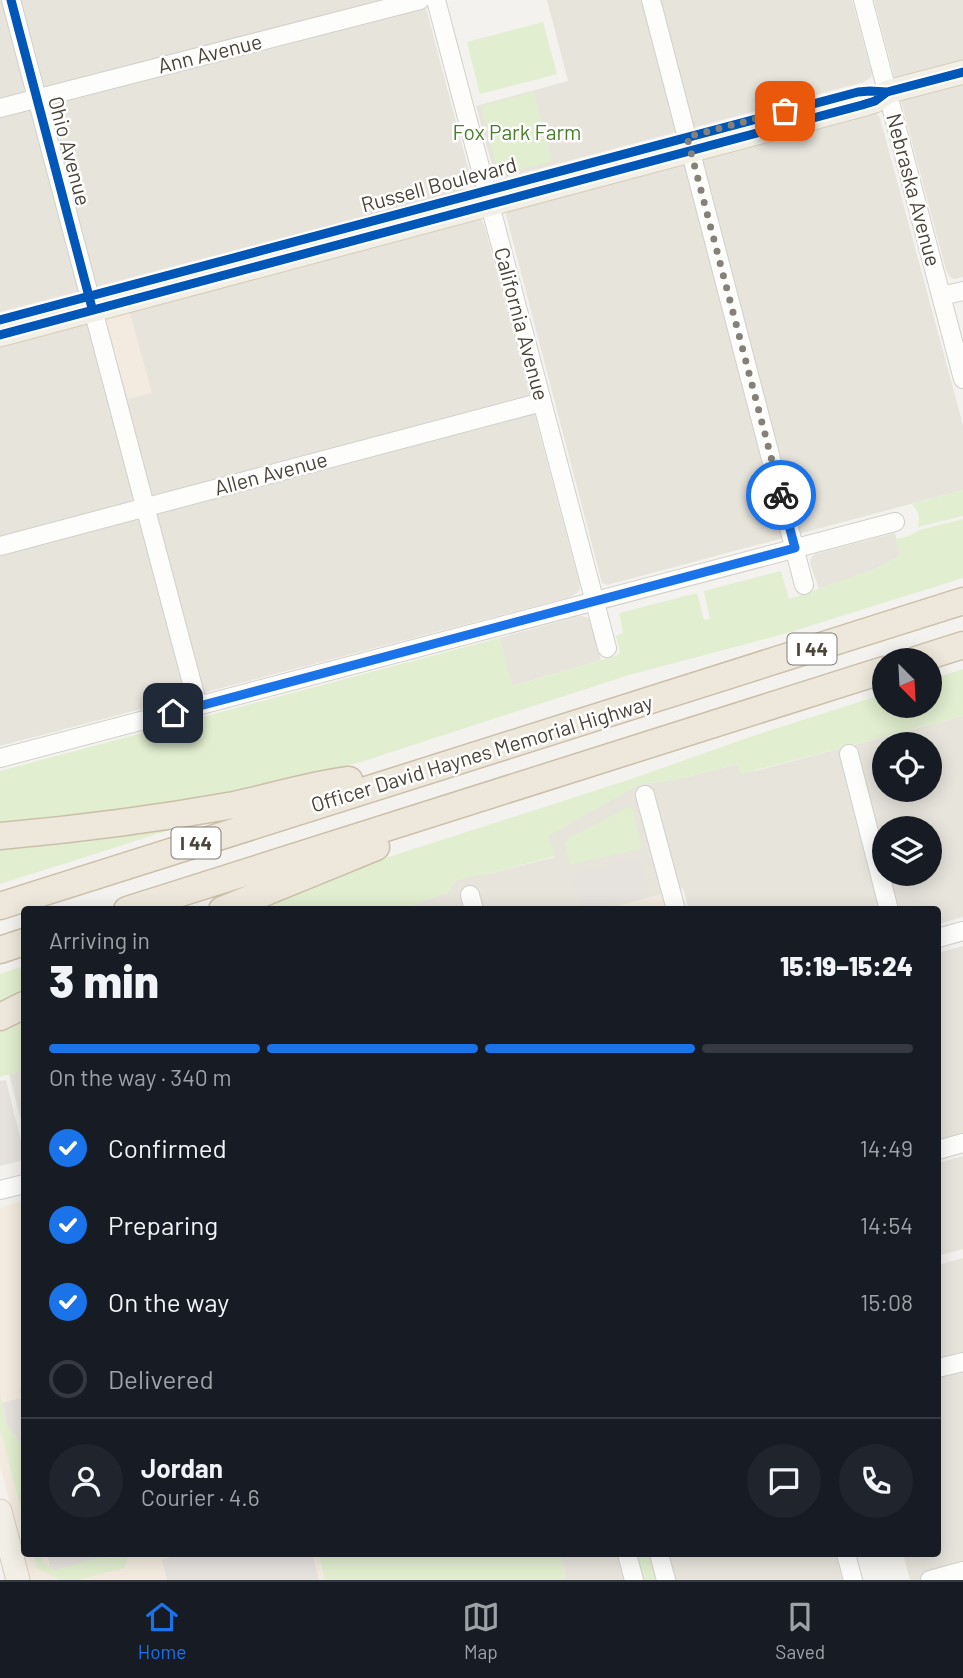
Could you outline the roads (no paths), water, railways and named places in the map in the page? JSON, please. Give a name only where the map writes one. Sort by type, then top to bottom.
[{"type":"highway","name":"Officer David Haynes Memorial Highway","points":[[0,906],[963,601]]},
{"type":"highway","points":[[942,652],[963,645]]},
{"type":"highway","name":"Officer David Haynes Memorial Highway","points":[[141,906],[872,674]]},
{"type":"highway","points":[[0,836],[164,817],[235,805],[359,778],[392,781]]},
{"type":"highway","points":[[232,906],[392,840],[454,806]]},
{"type":"highway","points":[[0,950],[21,943]]},
{"type":"highway","points":[[0,1017],[21,1006]]},
{"type":"main road","name":"Russell Boulevard","points":[[0,335],[91,304],[689,144],[862,105],[875,101],[887,92],[963,72]]},
{"type":"main road","name":"Russell Boulevard","points":[[0,320],[91,304]]},
{"type":"main road","points":[[0,1511],[18,1580]]},
{"type":"street","name":"Ohio Avenue","points":[[12,0],[198,706]]},
{"type":"street","name":"Ann Avenue","points":[[0,108],[420,0]]},
{"type":"street","name":"California Avenue","points":[[436,0],[607,648]]},
{"type":"street","points":[[651,0],[804,585]]},
{"type":"street","name":"Nebraska Avenue","points":[[863,0],[963,379]]},
{"type":"street","points":[[942,296],[963,291]]},
{"type":"street","name":"Allen Avenue","points":[[0,546],[542,402]]},
{"type":"street","points":[[0,758],[895,522]]},
{"type":"street","points":[[849,754],[888,906]]},
{"type":"street","points":[[645,795],[676,906]]},
{"type":"street","points":[[941,937],[963,931]]},
{"type":"street","points":[[941,1149],[963,1143]]},
{"type":"street","points":[[0,1190],[21,1185]]},
{"type":"street","points":[[941,1367],[963,1362]]},
{"type":"street","points":[[628,1557],[634,1580]]},
{"type":"street","points":[[660,1557],[666,1580]]},
{"type":"street","points":[[847,1557],[853,1580]]},
{"type":"street","points":[[930,1580],[963,1571]]},
{"type":"park label","name":"Fox Park Farm","points":[[517,133]]}]
